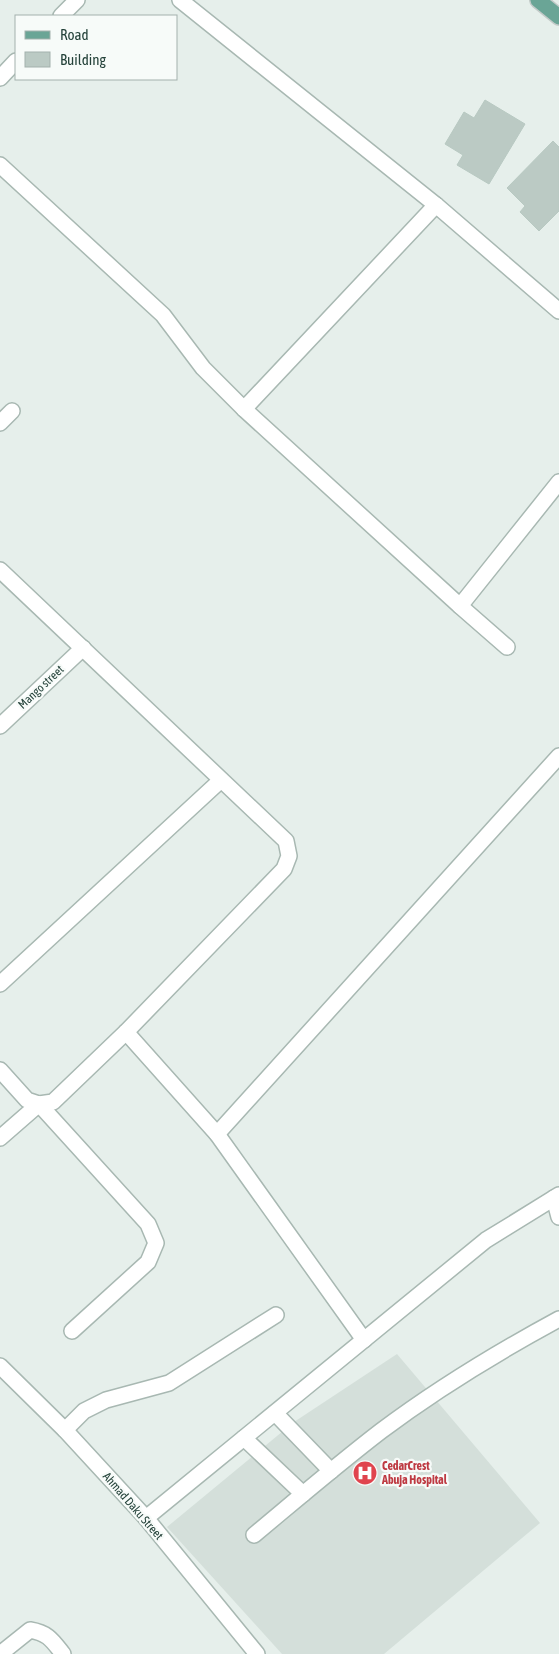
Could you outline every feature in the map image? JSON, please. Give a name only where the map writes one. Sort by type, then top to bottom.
[{"type":"main road","points":[[538,0],[559,17]]},
{"type":"street","points":[[62,15],[78,0]]},
{"type":"street","points":[[180,0],[436,205],[559,311]]},
{"type":"street","points":[[0,78],[15,62]]},
{"type":"street","points":[[0,165],[163,314],[203,368],[244,408],[507,647]]},
{"type":"street","points":[[244,408],[436,205]]},
{"type":"street","points":[[0,423],[12,411]]},
{"type":"street","points":[[460,606],[559,482]]},
{"type":"street","points":[[0,570],[286,841],[290,856],[284,869],[126,1032],[53,1102],[39,1104],[27,1100],[0,1070]]},
{"type":"street","name":"Mango street","points":[[0,726],[83,648]]},
{"type":"street","points":[[217,1134],[559,756]]},
{"type":"street","points":[[0,984],[221,780]]},
{"type":"street","points":[[126,1032],[217,1134],[364,1340]]},
{"type":"street","points":[[0,1138],[39,1104]]},
{"type":"street","points":[[39,1104],[148,1224],[156,1242],[148,1262],[72,1331]]},
{"type":"street","points":[[146,1518],[486,1240],[556,1196],[559,1217]]},
{"type":"street","points":[[65,1430],[84,1411],[106,1400],[169,1383],[276,1315]]},
{"type":"street","points":[[254,1535],[382,1430],[438,1391],[502,1351],[559,1319]]},
{"type":"street","name":"Ahmad Daku Street","points":[[0,1366],[65,1430],[146,1518],[257,1654]]},
{"type":"street","points":[[275,1413],[331,1471]]},
{"type":"street","points":[[244,1438],[303,1494]]},
{"type":"street","points":[[0,1654],[30,1630],[41,1632],[52,1639],[63,1654]]},
{"type":"shaded area","name":"CedarCrest Abuja Hospital","points":[[397,1354],[540,1523],[384,1654],[282,1654],[167,1527],[294,1422]]},
{"type":"building","points":[[485,100],[525,124],[489,184],[457,165],[463,155],[445,144],[464,112],[474,118]]},
{"type":"building","points":[[553,141],[559,147],[559,211],[539,231],[520,212],[525,206],[507,188]]},
{"type":"place","name":"CedarCrest Abuja Hospital","points":[[365,1473]]}]
